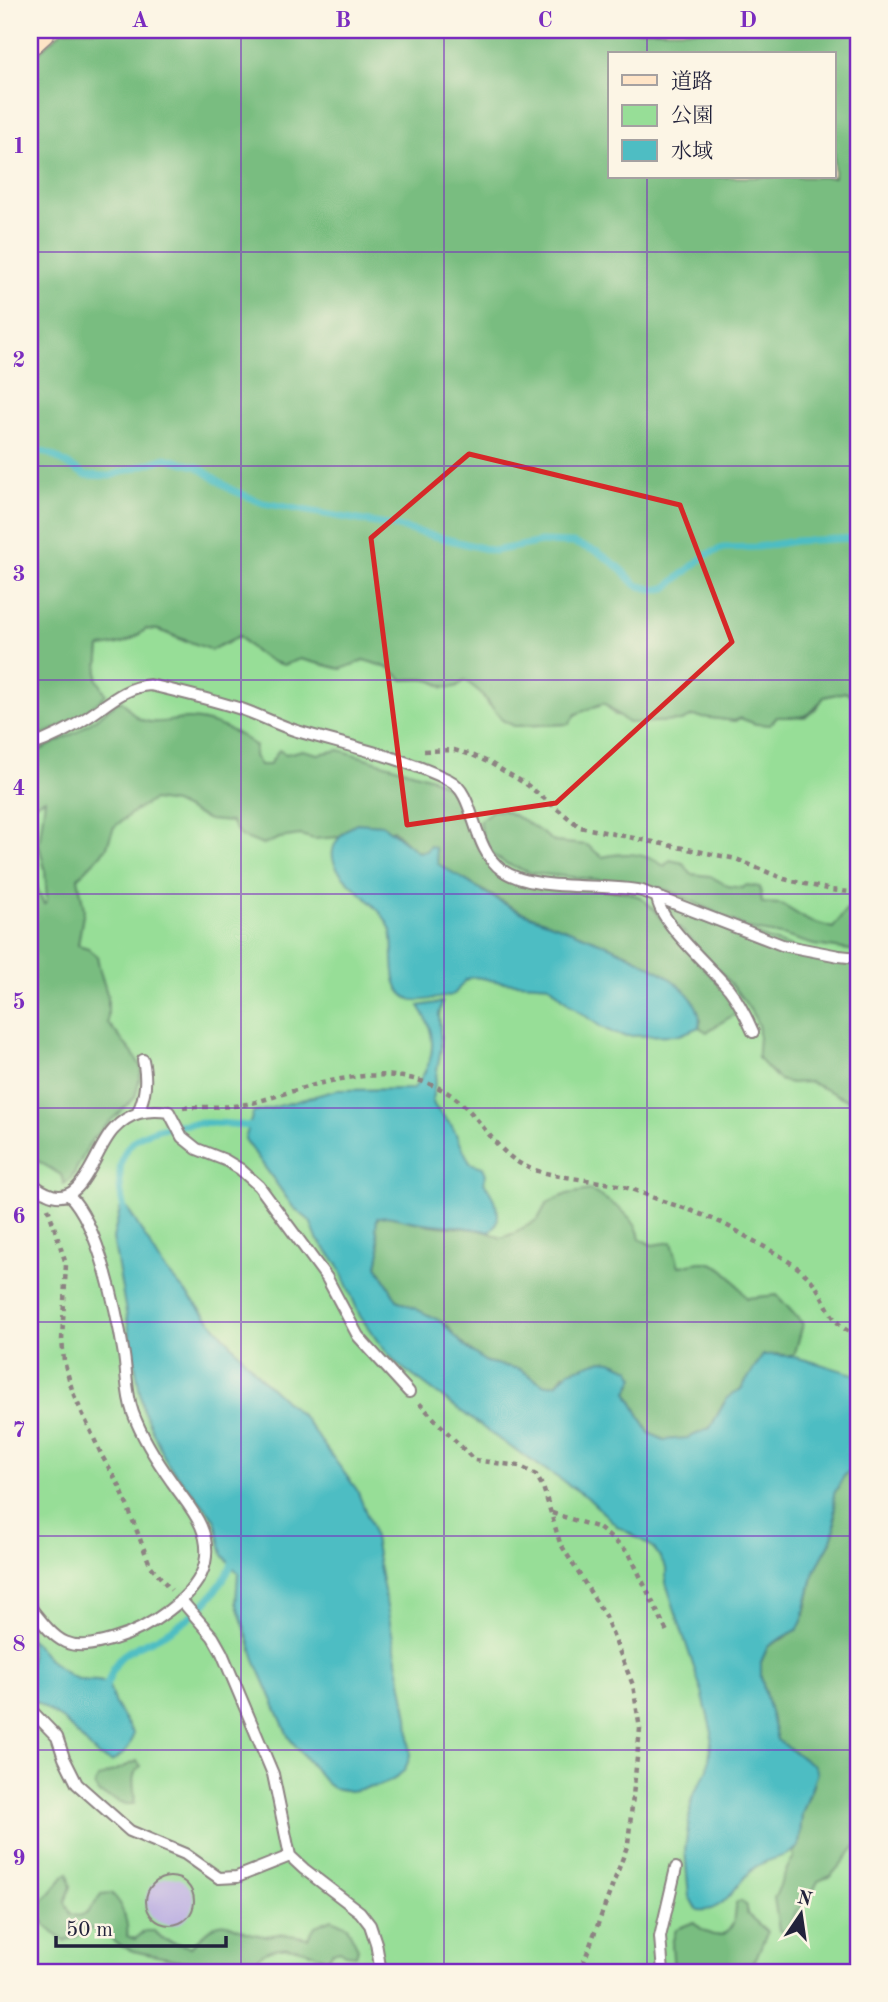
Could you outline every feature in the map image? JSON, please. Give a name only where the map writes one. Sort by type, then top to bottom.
[{"type":"main road","points":[[30,39],[40,30]]},
{"type":"lane","points":[[30,746],[59,735],[123,692],[138,685],[150,684],[239,708],[293,730],[453,781],[463,793],[485,854],[502,870],[519,878],[540,883],[621,887],[656,896],[782,945],[858,958]]},
{"type":"lane","points":[[656,896],[657,904],[666,919],[729,990],[743,1009],[753,1032]]},
{"type":"lane","points":[[138,1112],[145,1097],[146,1075],[143,1060]]},
{"type":"lane","points":[[63,1197],[80,1185],[114,1129],[138,1112],[149,1110],[171,1115],[182,1137],[197,1149],[240,1169],[259,1186],[327,1278],[358,1336],[409,1392]]},
{"type":"lane","points":[[30,1180],[43,1191],[79,1205],[106,1275],[116,1311],[127,1395],[132,1411],[143,1436],[198,1518],[205,1534],[205,1564],[184,1604],[121,1637],[81,1646],[56,1639],[30,1607]]},
{"type":"lane","points":[[184,1604],[203,1624],[222,1653],[273,1774],[290,1856],[370,1924],[381,1972]]},
{"type":"lane","points":[[30,1709],[57,1737],[77,1784],[130,1831],[185,1854],[219,1878],[237,1877],[290,1856]]},
{"type":"lane","points":[[663,1972],[660,1937],[676,1868]]},
{"type":"path","points":[[394,760],[410,753],[430,750],[454,750],[472,755],[526,784],[580,827],[736,859],[784,879],[858,893]]},
{"type":"path","points":[[171,1115],[194,1107],[246,1105],[349,1078],[402,1075],[417,1079],[463,1103],[504,1154],[517,1164],[538,1172],[621,1186],[711,1218],[736,1231],[801,1271],[812,1281],[837,1323],[850,1333],[858,1334]]},
{"type":"path","points":[[63,1197],[49,1203],[47,1210],[66,1264],[62,1340],[64,1361],[73,1393],[120,1487],[150,1565],[184,1604]]},
{"type":"path","points":[[409,1392],[474,1460],[519,1466],[536,1475],[543,1487],[560,1543],[604,1616],[633,1685],[640,1729],[628,1844],[580,1972]]},
{"type":"path","points":[[551,1513],[599,1528],[629,1553],[667,1632]]},
{"type":"highlighted area","points":[[469,454],[680,505],[732,642],[556,803],[407,825],[371,538]]},
{"type":"green space","points":[[63,30],[858,30],[858,698],[845,692],[824,697],[814,710],[804,716],[777,717],[770,725],[756,724],[740,718],[735,721],[693,716],[681,721],[628,723],[604,703],[576,714],[569,724],[514,726],[502,720],[480,692],[465,680],[450,688],[424,679],[403,680],[391,669],[365,660],[341,669],[300,659],[284,665],[255,652],[239,636],[211,650],[159,630],[146,629],[124,642],[100,647],[97,679],[106,694],[100,700],[59,727],[30,736],[30,60]]},
{"type":"green space","points":[[146,629],[159,630],[186,642],[226,644],[239,636],[255,652],[284,665],[300,659],[341,669],[365,660],[391,669],[403,680],[429,679],[444,688],[464,679],[480,692],[488,704],[515,726],[568,724],[576,714],[604,703],[615,715],[681,721],[692,715],[734,721],[740,718],[756,724],[777,717],[805,717],[815,710],[824,697],[845,692],[858,698],[858,1972],[30,1972],[30,736],[34,737],[97,679],[100,647],[125,642]]},
{"type":"green space","points":[[121,700],[134,715],[146,721],[183,719],[216,724],[255,746],[254,756],[260,765],[269,765],[279,750],[286,754],[303,750],[318,754],[339,750],[432,778],[451,789],[456,796],[478,846],[498,873],[626,892],[640,897],[655,910],[674,936],[725,990],[736,1007],[736,1013],[707,1032],[699,1027],[701,1020],[631,955],[519,911],[437,864],[436,857],[426,851],[413,849],[393,830],[347,830],[339,837],[314,839],[300,835],[280,838],[263,845],[240,836],[231,822],[208,820],[174,803],[153,800],[114,827],[106,849],[78,878],[84,909],[78,945],[88,948],[97,956],[108,997],[108,1023],[142,1069],[135,1097],[92,1139],[71,1179],[64,1184],[61,1175],[30,1156],[30,854],[37,888],[44,904],[47,901],[45,869],[39,845],[45,799],[30,806],[30,755],[77,732]]},
{"type":"green space","points":[[503,810],[525,821],[555,842],[587,845],[602,857],[634,854],[664,866],[670,860],[683,863],[691,874],[710,876],[728,886],[760,887],[762,903],[781,904],[809,921],[833,928],[846,910],[858,918],[858,951],[814,945],[749,929],[671,891],[641,884],[531,873],[507,864],[493,855],[483,837],[479,821],[492,811]]},
{"type":"green space","points":[[670,905],[820,957],[858,963],[858,1105],[810,1082],[791,1083],[779,1080],[758,1058],[759,1029],[753,1014],[719,971],[671,919],[667,913]]},
{"type":"green space","points":[[590,1190],[628,1216],[640,1239],[652,1245],[672,1242],[679,1266],[701,1262],[716,1265],[728,1273],[747,1298],[777,1295],[803,1324],[795,1353],[790,1356],[776,1354],[741,1389],[727,1398],[710,1428],[688,1439],[664,1440],[649,1433],[627,1392],[633,1382],[564,1374],[556,1384],[545,1385],[519,1369],[486,1362],[455,1337],[448,1326],[397,1300],[377,1266],[380,1250],[375,1221],[380,1215],[430,1225],[475,1229],[501,1238],[538,1219],[547,1203],[567,1194]]},
{"type":"green space","points":[[858,1462],[858,1844],[831,1876],[818,1881],[808,1902],[796,1911],[786,1933],[779,1930],[774,1898],[794,1857],[793,1852],[799,1846],[802,1814],[814,1783],[788,1749],[777,1740],[761,1677],[761,1662],[768,1646],[790,1635],[805,1614],[814,1572],[835,1528],[834,1494],[843,1477]]},
{"type":"green space","points":[[137,1761],[141,1766],[133,1779],[134,1804],[126,1804],[98,1793],[95,1785],[98,1778]]},
{"type":"green space","points":[[68,1873],[71,1887],[65,1902],[71,1914],[85,1914],[101,1894],[112,1893],[124,1913],[127,1936],[135,1939],[145,1931],[154,1931],[162,1939],[191,1947],[204,1934],[220,1924],[264,1936],[280,1934],[308,1938],[315,1926],[332,1919],[347,1926],[358,1948],[356,1955],[340,1950],[332,1952],[327,1961],[307,1951],[283,1948],[262,1954],[248,1972],[208,1972],[213,1965],[133,1951],[119,1945],[102,1932],[83,1927],[79,1936],[65,1941],[47,1927],[39,1913],[42,1900]]},
{"type":"green space","points":[[741,1901],[747,1906],[747,1914],[768,1932],[748,1972],[674,1972],[672,1944],[676,1929],[694,1922],[710,1934],[724,1934],[733,1923],[736,1903]]},
{"type":"water","points":[[356,823],[383,825],[418,852],[426,851],[430,846],[435,848],[438,864],[500,901],[521,912],[630,955],[659,971],[682,988],[697,1007],[699,1027],[680,1035],[615,1034],[569,1004],[549,985],[471,977],[454,994],[426,1000],[412,1000],[404,996],[395,980],[391,931],[383,916],[345,878],[336,865],[333,852],[339,838]]},
{"type":"water","points":[[442,1002],[439,1015],[441,1048],[432,1100],[452,1126],[470,1163],[483,1167],[486,1174],[484,1182],[497,1207],[498,1220],[490,1232],[384,1216],[377,1218],[380,1251],[377,1266],[397,1300],[441,1321],[464,1346],[486,1362],[519,1369],[545,1385],[556,1384],[569,1371],[602,1360],[630,1369],[635,1377],[627,1392],[649,1433],[664,1440],[688,1438],[710,1428],[727,1398],[741,1389],[763,1355],[799,1358],[858,1375],[858,1462],[843,1477],[834,1494],[835,1528],[814,1572],[802,1621],[798,1629],[768,1646],[761,1662],[761,1677],[777,1740],[814,1766],[817,1773],[802,1814],[799,1846],[754,1868],[723,1902],[707,1910],[698,1910],[689,1897],[685,1851],[692,1797],[708,1769],[712,1733],[702,1692],[666,1583],[666,1568],[653,1547],[617,1526],[587,1497],[500,1440],[397,1364],[360,1316],[338,1264],[317,1239],[310,1221],[293,1207],[245,1139],[253,1113],[337,1090],[413,1089],[426,1069],[432,1048],[430,1027],[419,1006]]},
{"type":"water","points":[[120,1209],[128,1209],[164,1268],[263,1380],[303,1417],[357,1490],[372,1528],[408,1717],[410,1756],[405,1770],[393,1780],[350,1791],[333,1788],[289,1738],[257,1665],[236,1602],[238,1573],[223,1555],[215,1519],[167,1463],[143,1410],[113,1238]]},
{"type":"water","points":[[30,1638],[66,1673],[81,1680],[108,1684],[115,1704],[133,1733],[129,1747],[119,1757],[111,1762],[99,1757],[63,1720],[30,1698]]},
{"type":"building","points":[[170,1877],[179,1878],[187,1884],[193,1892],[193,1910],[187,1918],[179,1924],[170,1925],[161,1924],[153,1918],[147,1910],[146,1901],[147,1892],[153,1884],[161,1878]]},
{"type":"waterway","points":[[30,443],[35,449],[52,455],[85,475],[110,476],[166,458],[198,467],[232,490],[263,503],[398,527],[494,551],[541,542],[573,543],[598,552],[619,567],[636,585],[655,590],[666,588],[706,555],[723,548],[858,538]]},
{"type":"waterway","points":[[126,1216],[120,1175],[122,1159],[134,1141],[165,1127],[185,1124],[225,1124],[256,1128]]},
{"type":"waterway","points":[[103,1691],[120,1658],[193,1614],[213,1594],[235,1557]]}]
